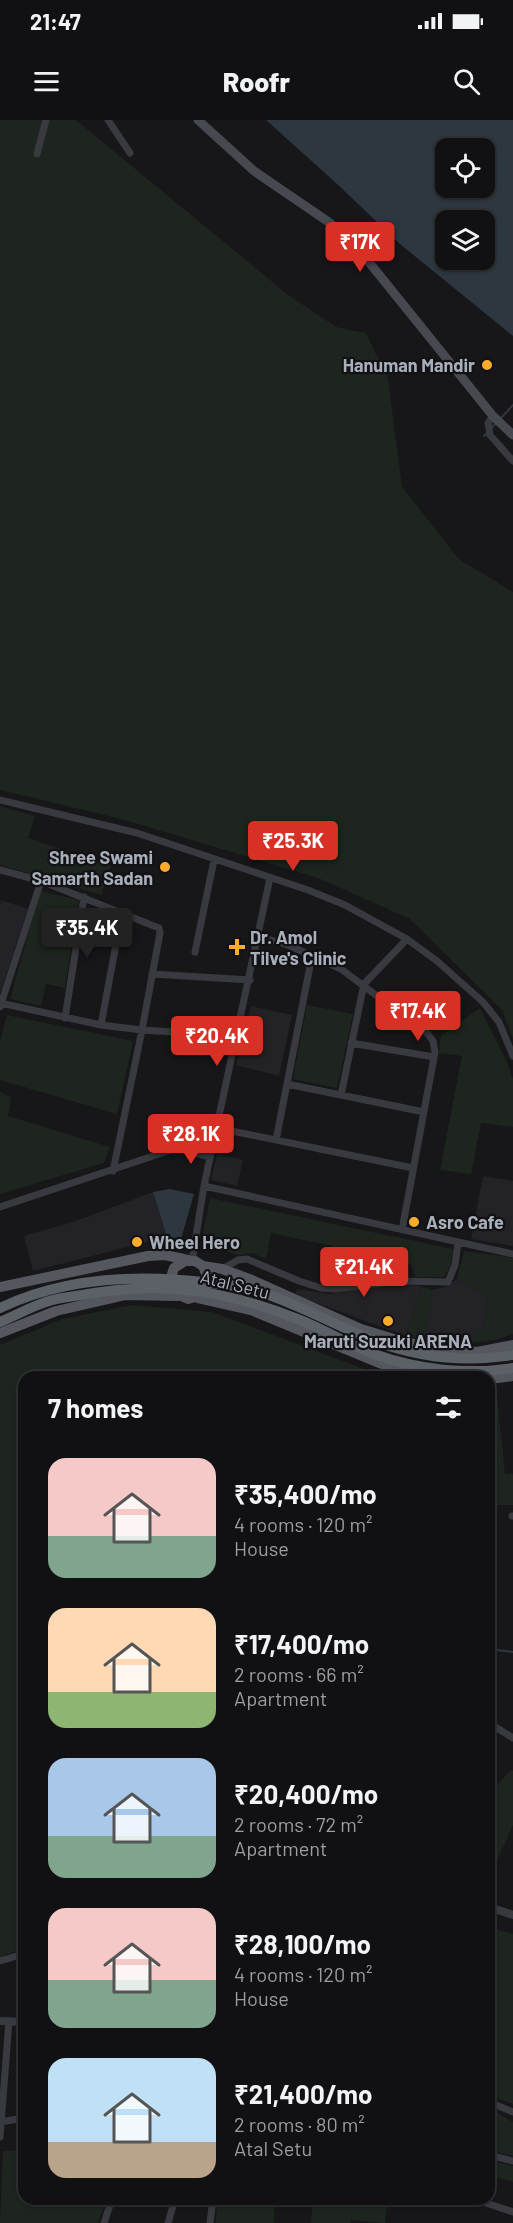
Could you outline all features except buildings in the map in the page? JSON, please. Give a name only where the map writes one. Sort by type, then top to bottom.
[{"type":"highway","name":"Atal Setu","points":[[46,1296],[108,1279],[175,1279],[222,1284],[258,1291],[305,1308],[379,1342],[438,1358],[489,1359],[513,1355]]},
{"type":"highway","name":"Atal Setu","points":[[46,1296],[144,1288],[186,1289],[221,1294],[300,1320],[375,1354],[436,1370],[463,1371]]},
{"type":"highway","points":[[0,1308],[17,1300],[46,1296]]},
{"type":"highway","points":[[0,1322],[46,1296]]},
{"type":"highway","name":"Atal Setu","points":[[495,1371],[513,1368]]},
{"type":"main road","points":[[198,120],[254,171],[330,223],[364,256],[493,416],[513,435]]},
{"type":"main road","points":[[0,1287],[148,1256],[165,1256],[222,1269],[361,1329],[394,1339],[427,1347],[477,1352],[513,1345]]},
{"type":"main road","points":[[178,1296],[173,1289],[171,1276],[177,1265],[190,1260]]},
{"type":"main road","points":[[198,1298],[206,1291],[209,1281],[203,1266]]},
{"type":"main road","points":[[0,1333],[56,1311],[126,1295],[178,1296],[188,1299],[198,1298],[251,1310],[379,1363],[406,1371]]},
{"type":"main road","points":[[495,1379],[513,1376]]},
{"type":"street","points":[[37,154],[46,120]]},
{"type":"street","points":[[108,120],[130,153]]},
{"type":"street","points":[[493,416],[488,423],[490,435],[513,461]]},
{"type":"street","points":[[0,800],[136,833],[309,890],[345,905],[407,939],[437,961],[483,1002],[499,1022],[513,1056]]},
{"type":"street","points":[[195,952],[214,860]]},
{"type":"street","points":[[0,870],[41,881],[159,928],[160,933],[142,1030],[113,1171]]},
{"type":"street","points":[[190,1260],[270,878]]},
{"type":"street","points":[[41,881],[0,1004],[101,1025],[236,1036]]},
{"type":"street","points":[[65,1017],[84,897]]},
{"type":"street","points":[[101,1025],[123,912]]},
{"type":"street","points":[[257,936],[288,945],[341,969],[364,984],[434,1041],[434,1057],[402,1230]]},
{"type":"street","points":[[341,1095],[364,984],[407,939]]},
{"type":"street","points":[[276,1140],[312,956]]},
{"type":"street","points":[[152,974],[250,980]]},
{"type":"street","points":[[351,1042],[434,1057]]},
{"type":"street","points":[[287,1084],[424,1112]]},
{"type":"street","points":[[217,1128],[413,1168]]},
{"type":"street","points":[[0,1207],[177,1148],[210,1157]]},
{"type":"street","points":[[204,1186],[513,1254]]},
{"type":"street","points":[[222,1269],[238,1260],[247,1259],[299,1281],[321,1288],[335,1289],[399,1281],[441,1283],[448,1282],[452,1276],[459,1242]]},
{"type":"street","points":[[495,1727],[513,1738]]},
{"type":"street","points":[[495,1909],[513,1915]]},
{"type":"street","points":[[0,1961],[18,1956]]},
{"type":"street","points":[[0,2138],[5,2021]]},
{"type":"street","points":[[495,2104],[513,2112]]},
{"type":"street","points":[[1,2122],[18,2119]]},
{"type":"street","points":[[495,2157],[513,2162]]},
{"type":"street","points":[[104,2223],[110,2205]]},
{"type":"street","points":[[168,2223],[172,2205]]},
{"type":"street","points":[[210,2223],[212,2205]]},
{"type":"street","points":[[492,2205],[513,2212]]},
{"type":"shaded area","points":[[0,120],[76,120],[287,294],[336,327],[366,333],[388,379],[402,487],[459,559],[513,592],[513,1039],[502,1010],[410,919],[318,878],[125,820],[0,790]]},
{"type":"shaded area","points":[[266,120],[513,120],[513,336],[400,244]]},
{"type":"shaded area","points":[[0,806],[35,816],[28,838],[111,866],[101,895],[0,865]]},
{"type":"shaded area","points":[[40,891],[79,900],[65,988],[46,984],[41,1006],[10,999]]},
{"type":"shaded area","points":[[1,900],[28,909],[0,993],[0,905]]},
{"type":"shaded area","points":[[307,1005],[353,1014],[337,1088],[293,1079]]},
{"type":"shaded area","points":[[251,1006],[292,1015],[279,1076],[236,1065]]},
{"type":"shaded area","points":[[480,1008],[513,1079],[513,1127],[481,1123],[471,1174],[440,1170],[462,1056],[439,1053],[441,1036]]},
{"type":"shaded area","points":[[7,1015],[133,1041],[117,1114],[0,1080],[0,1041]]},
{"type":"shaded area","points":[[0,1092],[11,1097],[8,1116],[110,1147],[104,1163],[0,1194]]},
{"type":"shaded area","points":[[217,1154],[243,1160],[237,1186],[211,1180]]},
{"type":"shaded area","points":[[483,1176],[513,1181],[513,1246],[471,1239]]},
{"type":"shaded area","points":[[170,1189],[194,1194],[181,1239],[167,1237],[153,1192]]},
{"type":"shaded area","points":[[153,1192],[167,1237],[33,1271],[24,1236],[73,1222]]},
{"type":"shaded area","points":[[210,1198],[453,1249],[450,1267],[444,1277],[415,1277],[411,1264],[359,1268],[357,1282],[325,1278],[333,1246],[271,1233],[266,1259],[252,1253],[239,1255],[201,1244]]},
{"type":"shaded area","points":[[464,1251],[513,1258],[513,1334],[473,1343],[433,1341],[406,1336],[421,1286],[432,1290],[427,1334],[470,1340],[483,1326],[488,1296],[457,1279]]},
{"type":"shaded area","points":[[457,1279],[488,1296],[483,1326],[470,1340],[426,1334],[432,1290],[448,1286]]},
{"type":"shaded area","name":"Maruti Suzuki ARENA","points":[[389,1284],[421,1286],[406,1336],[295,1295],[297,1289],[331,1294]]},
{"type":"shaded area","points":[[133,1305],[212,1312],[369,1371],[18,1371],[18,1950],[0,1957],[0,1345],[62,1319]]},
{"type":"shaded area","points":[[495,1395],[497,1395],[505,1474],[513,1474],[513,1505],[497,1505],[496,1527]]},
{"type":"shaded area","points":[[511,1770],[513,1771],[513,1825],[495,1861],[495,1787]]},
{"type":"shaded area","points":[[495,1930],[513,1934],[513,2104],[495,2097]]},
{"type":"shaded area","points":[[495,2112],[513,2122],[513,2156],[495,2152]]},
{"type":"shaded area","points":[[18,2150],[18,2205],[104,2205],[98,2223],[0,2223],[3,2151]]},
{"type":"shaded area","points":[[495,2162],[513,2166],[513,2182],[495,2177]]},
{"type":"shaded area","points":[[217,2205],[274,2205],[274,2223],[216,2223]]},
{"type":"shaded area","points":[[313,2205],[387,2205],[385,2223],[351,2220],[350,2223],[311,2223]]},
{"type":"waterway","points":[[501,418],[513,405]]},
{"type":"waterway","points":[[484,436],[497,422]]},
{"type":"waterway","points":[[495,1650],[513,1652]]},
{"type":"place","name":"Hanuman Mandir","points":[[487,365]]},
{"type":"place","name":"Shree Swami Samarth Sadan","points":[[165,867]]},
{"type":"place","name":"Dr. Amol Tilve's Clinic","points":[[237,947]]},
{"type":"place","name":"Asro Cafe","points":[[414,1222]]},
{"type":"place","name":"Wheel Hero","points":[[137,1242]]},
{"type":"place","name":"Maruti Suzuki ARENA","points":[[388,1321]]}]
